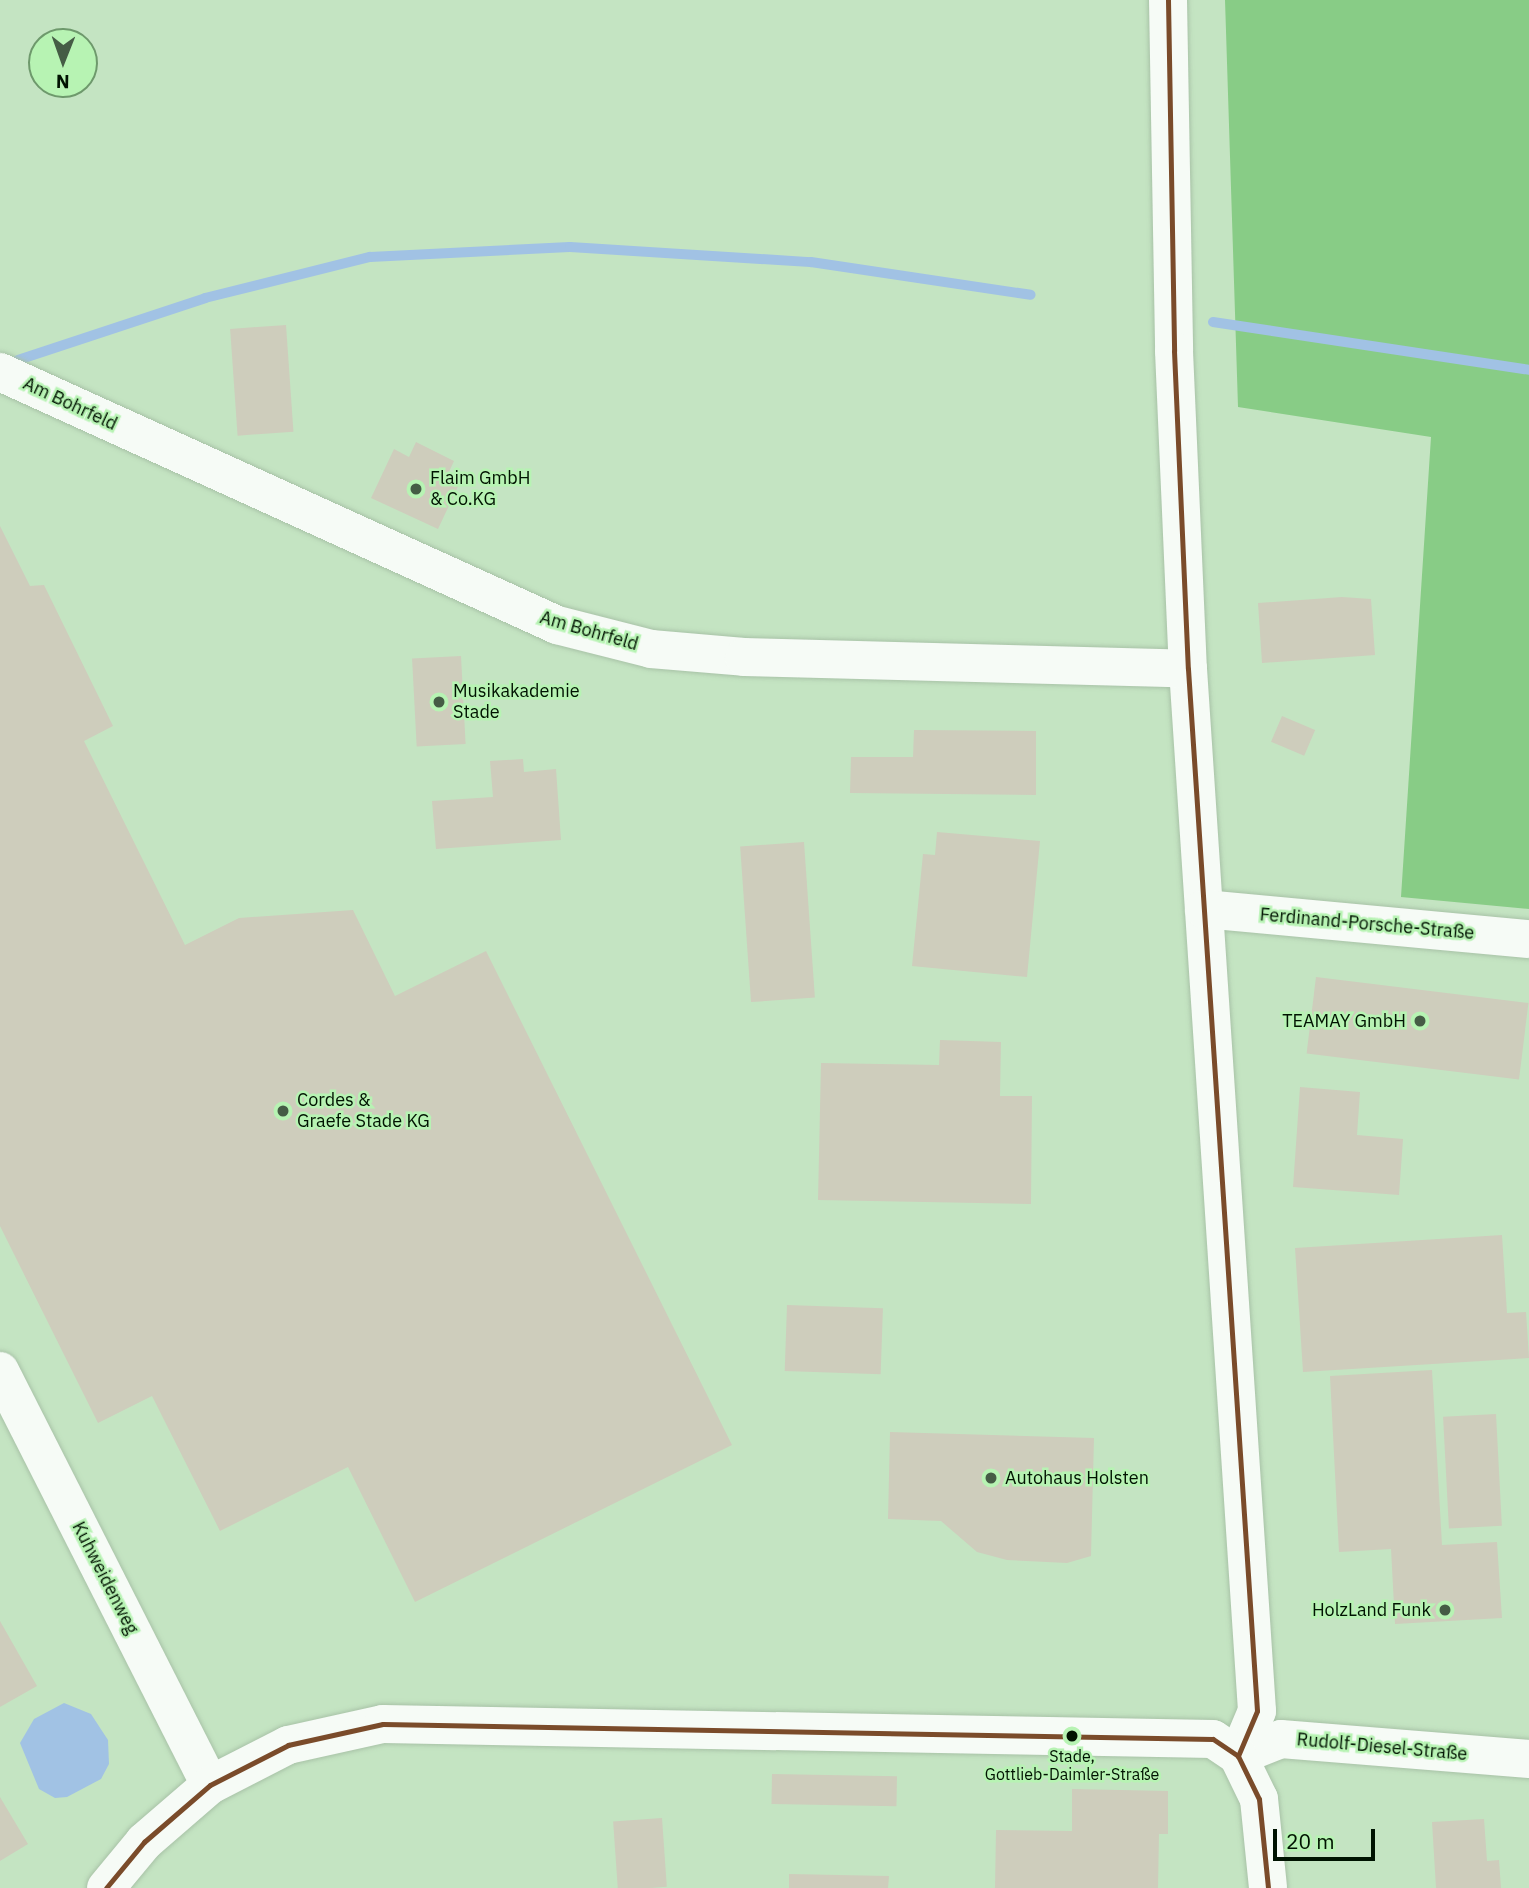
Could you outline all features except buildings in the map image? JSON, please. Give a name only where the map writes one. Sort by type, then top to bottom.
[{"type":"street","points":[[1168,0],[1174,351],[1188,669],[1257,1711],[1238,1756]]},
{"type":"street","name":"Am Bohrfeld","points":[[0,372],[557,625],[651,649],[744,657],[1188,669]]},
{"type":"street","name":"Ferdinand-Porsche-Straße","points":[[1204,909],[1529,939]]},
{"type":"street","name":"Kuhweidenweg","points":[[0,1371],[210,1785]]},
{"type":"street","points":[[106,1888],[144,1842],[210,1785],[288,1745],[383,1724],[1184,1736],[1213,1739],[1238,1756],[1259,1799],[1268,1888]]},
{"type":"street","name":"Rudolf-Diesel-Straße","points":[[1238,1756],[1281,1739],[1529,1759]]},
{"type":"green space","points":[[1225,0],[1529,0],[1529,909],[1401,897],[1431,437],[1238,407]]},
{"type":"water","points":[[64,1703],[91,1714],[108,1740],[109,1764],[101,1779],[67,1797],[55,1798],[39,1789],[20,1743],[34,1719]]},
{"type":"waterway","points":[[18,360],[205,298],[370,257],[570,247],[811,262],[1031,295]]},
{"type":"waterway","points":[[1213,322],[1529,370]]},
{"type":"transit line","points":[[1168,0],[1174,351],[1188,669],[1257,1711],[1238,1756]]},
{"type":"transit line","points":[[106,1888],[144,1842],[210,1785],[288,1745],[383,1724],[1213,1739],[1238,1756],[1259,1799],[1268,1888]]},
{"type":"place","name":"Flaim GmbH & Co.KG","points":[[416,489]]},
{"type":"place","name":"Musikakademie Stade","points":[[439,702]]},
{"type":"place","name":"TEAMAY GmbH","points":[[1420,1021]]},
{"type":"place","name":"Cordes & Graefe Stade KG","points":[[283,1111]]},
{"type":"place","name":"Autohaus Holsten","points":[[991,1478]]},
{"type":"place","name":"HolzLand Funk","points":[[1445,1610]]},
{"type":"place","name":"Stade, Gottlieb-Daimler-Straße","points":[[1072,1736]]}]
